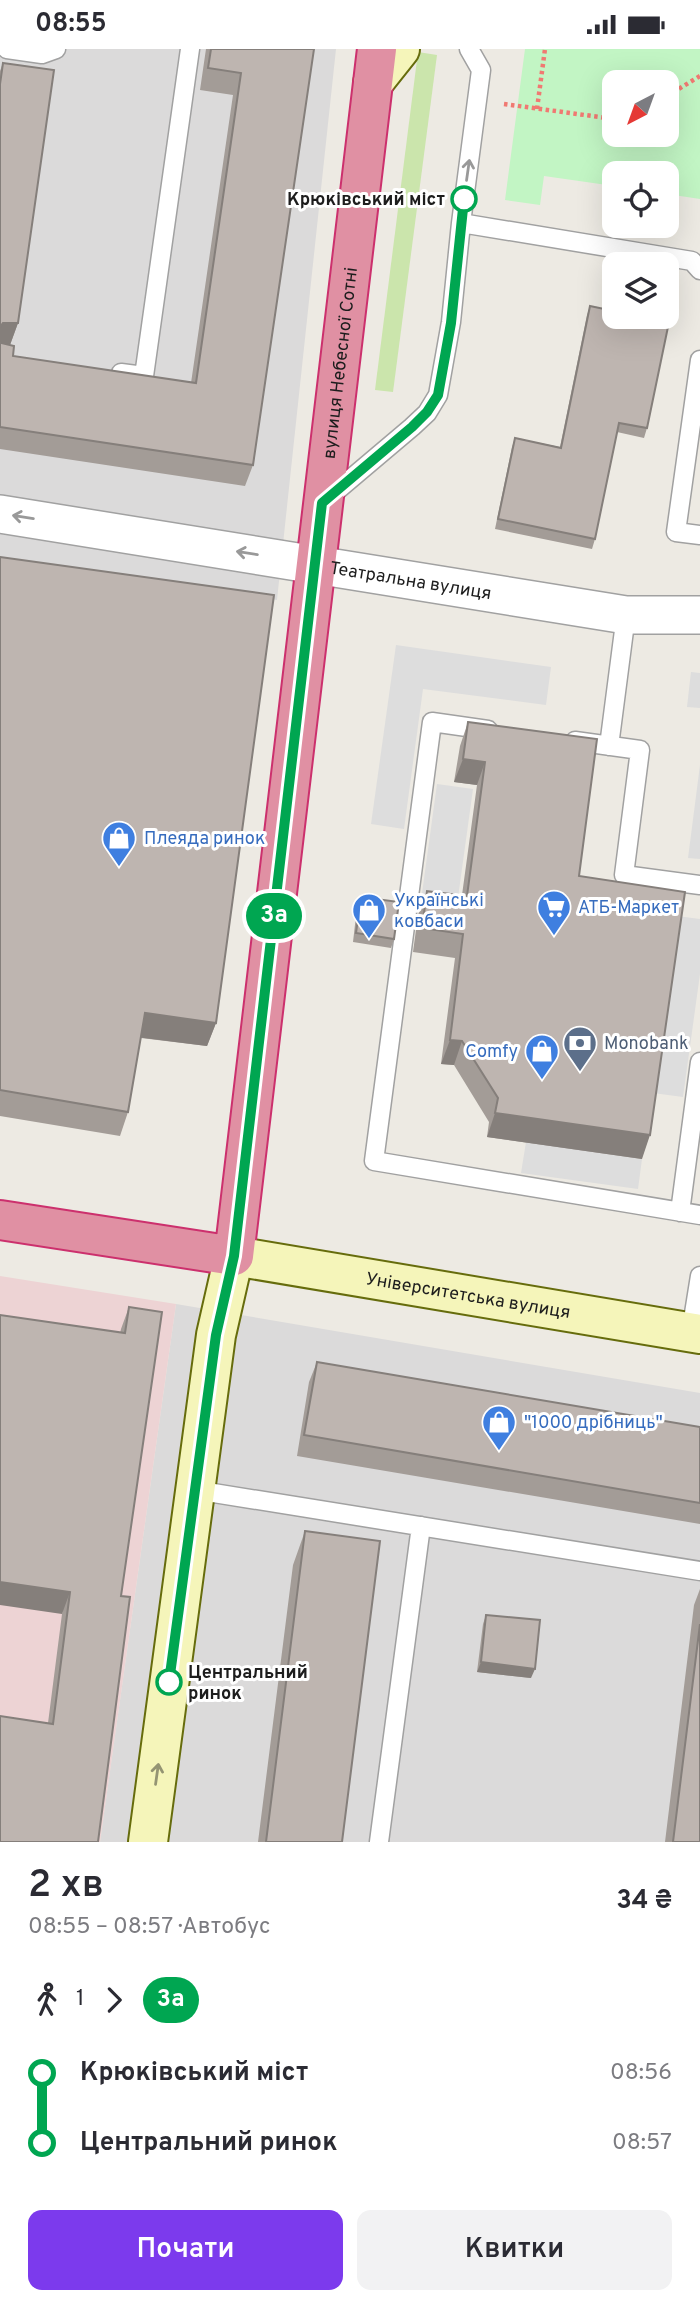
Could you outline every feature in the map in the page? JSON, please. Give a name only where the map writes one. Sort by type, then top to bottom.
[{"type":"highway","name":"вулиця Небесної Сотні","points":[[234,1256],[375,66]]},
{"type":"highway","points":[[0,1220],[234,1256]]},
{"type":"street","points":[[375,66],[400,49]]},
{"type":"street","name":"Театральна вулиця","points":[[0,514],[626,615],[700,615]]},
{"type":"street","name":"Університетська вулиця","points":[[234,1256],[696,1333]]},
{"type":"street","name":"вулиця Небесної Сотні","points":[[148,1842],[216,1335],[234,1256]]},
{"type":"lane","points":[[7,49],[42,54],[56,49]]},
{"type":"lane","points":[[104,370],[144,376],[190,49]]},
{"type":"lane","points":[[322,503],[412,427],[427,412],[438,395],[451,323],[481,70],[470,49]]},
{"type":"lane","points":[[461,223],[692,261],[700,271]]},
{"type":"lane","points":[[700,360],[677,532],[700,535]]},
{"type":"lane","points":[[609,746],[626,615]]},
{"type":"lane","points":[[500,731],[432,722],[374,1161],[700,1215]]},
{"type":"lane","points":[[555,739],[640,750],[624,875],[700,885]]},
{"type":"lane","points":[[680,1212],[700,1062]]},
{"type":"lane","points":[[696,1333],[700,1276]]},
{"type":"lane","points":[[195,1490],[700,1571]]},
{"type":"lane","points":[[379,1842],[421,1526]]},
{"type":"path","points":[[537,109],[545,49]]},
{"type":"path","points":[[679,89],[700,76]]},
{"type":"path","points":[[477,101],[602,117]]},
{"type":"shaded area","points":[[0,49],[336,49],[277,600],[0,561]]},
{"type":"shaded area","points":[[396,645],[551,667],[546,705],[423,689],[404,829],[371,824]]},
{"type":"shaded area","points":[[691,672],[700,673],[700,708],[687,707]]},
{"type":"shaded area","points":[[700,765],[700,859],[688,858]]},
{"type":"shaded area","points":[[437,784],[473,789],[456,912],[420,908]]},
{"type":"shaded area","points":[[677,916],[700,919],[700,974],[683,1097],[653,1093]]},
{"type":"shaded area","points":[[526,1142],[642,1159],[638,1189],[521,1173]]},
{"type":"shaded area","points":[[0,1276],[176,1304],[100,1842],[0,1842]]},
{"type":"shaded area","points":[[176,1304],[700,1393],[700,1842],[100,1842]]},
{"type":"green space","points":[[525,49],[700,49],[700,199],[679,196],[679,161],[602,161],[602,184],[544,176],[540,205],[505,200]]},
{"type":"green space","points":[[418,52],[437,55],[393,392],[375,390]]},
{"type":"building","points":[[211,49],[314,49],[253,465],[0,427],[0,341],[14,346],[13,356],[196,383],[241,73],[208,68]]},
{"type":"building","points":[[3,63],[54,70],[18,323],[3,323],[0,327],[0,84]]},
{"type":"building","points":[[590,306],[602,308],[602,329],[668,329],[647,428],[619,423],[595,539],[498,519],[515,438],[561,448]]},
{"type":"building","name":"Плеяда ринок","points":[[0,557],[274,595],[216,1023],[145,1013],[128,1112],[0,1090]]},
{"type":"building","name":"АТБ-Маркет","points":[[468,722],[597,739],[579,876],[685,892],[650,1135],[495,1113],[498,1098],[462,1041],[450,1040],[463,934],[422,928],[427,891],[467,896],[485,762],[463,759]]},
{"type":"building","points":[[361,897],[399,902],[394,939],[356,933]]},
{"type":"building","points":[[129,1307],[162,1312],[121,1596],[130,1597],[98,1842],[0,1842],[0,1716],[53,1724],[70,1592],[0,1582],[0,1315],[125,1333]]},
{"type":"building","name":"\"1000 дрібниць\"","points":[[317,1362],[700,1427],[700,1503],[304,1435]]},
{"type":"building","points":[[305,1531],[380,1541],[342,1842],[266,1842]]},
{"type":"building","points":[[486,1615],[540,1620],[535,1669],[481,1662]]},
{"type":"building","points":[[700,1624],[700,1842],[673,1842]]},
{"type":"bus line","name":"3а","points":[[169,1682],[216,1335],[234,1256],[322,503],[412,427],[427,412],[438,395],[451,323],[464,199]]},
{"type":"place","name":"Крюківський міст","points":[[464,199]]},
{"type":"place","name":"Плеяда ринок","points":[[119,868]]},
{"type":"place","name":"АТБ-Маркет","points":[[554,937]]},
{"type":"place","name":"Українські ковбаси","points":[[369,940]]},
{"type":"place","name":"Monobank","points":[[580,1073]]},
{"type":"place","name":"Comfy","points":[[542,1081]]},
{"type":"place","name":"\"1000 дрібниць\"","points":[[499,1452]]},
{"type":"place","name":"Центральний ринок","points":[[169,1682]]}]
